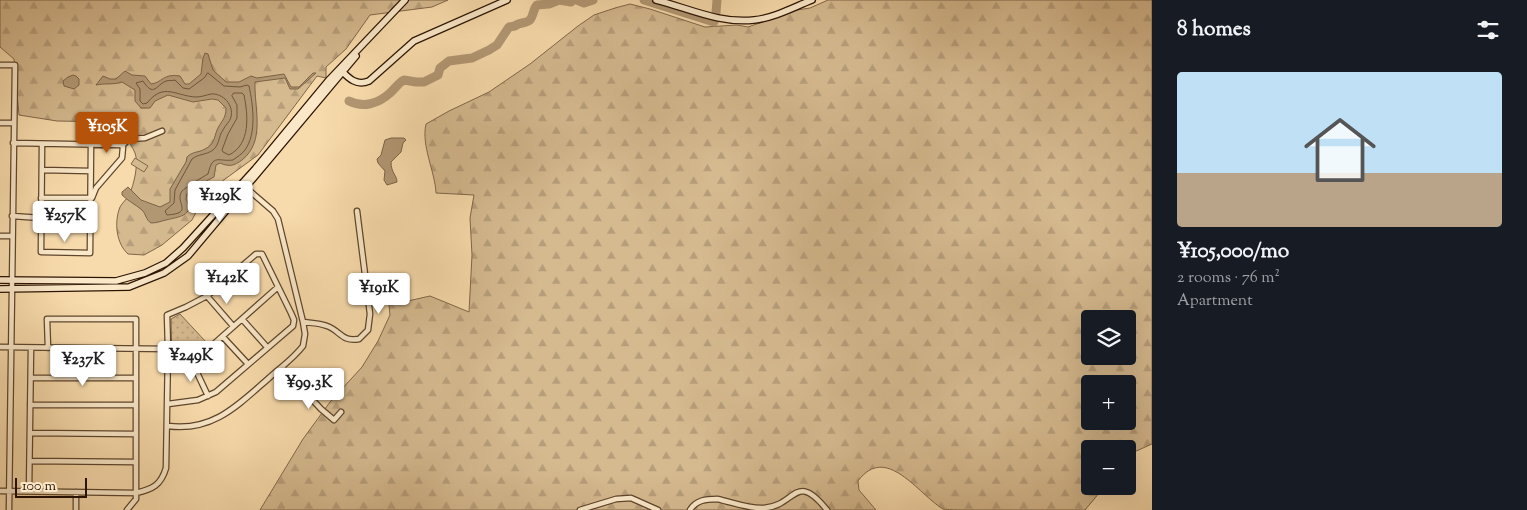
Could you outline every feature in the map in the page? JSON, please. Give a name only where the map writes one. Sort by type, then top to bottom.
[{"type":"street","points":[[0,289],[129,287],[151,279],[175,266],[188,256],[243,185],[405,0]]},
{"type":"street","points":[[341,71],[356,83],[369,81],[414,41],[507,0]]},
{"type":"street","points":[[656,0],[697,13],[735,21],[761,19],[812,0]]},
{"type":"street","points":[[0,65],[15,65],[9,510]]},
{"type":"street","points":[[0,123],[13,123]]},
{"type":"street","points":[[41,198],[92,198],[101,182],[122,158],[122,146],[129,139],[145,138],[162,131]]},
{"type":"street","points":[[13,143],[122,146]]},
{"type":"street","points":[[42,144],[41,252],[90,253],[90,144]]},
{"type":"street","points":[[42,170],[90,171]]},
{"type":"street","points":[[0,280],[116,281],[145,273],[166,263],[177,254],[243,185]]},
{"type":"street","points":[[168,426],[188,426],[204,423],[230,411],[282,367],[303,346],[305,334],[303,322],[278,219],[273,211],[243,185]]},
{"type":"street","points":[[303,322],[325,325],[335,330],[342,337],[350,340],[359,340],[368,330],[370,314],[357,211]]},
{"type":"street","points":[[12,216],[41,218]]},
{"type":"street","points":[[41,225],[90,225]]},
{"type":"street","points":[[0,236],[12,236]]},
{"type":"street","points":[[0,491],[136,493],[155,486],[163,480],[166,468],[168,426],[168,404],[169,367],[167,315],[186,308],[206,296],[256,254],[262,254],[292,313],[294,320],[292,326],[230,381],[208,396],[189,402],[168,404]]},
{"type":"street","points":[[169,367],[192,362],[278,287]]},
{"type":"street","points":[[206,296],[234,326]]},
{"type":"street","points":[[48,348],[47,319],[136,319],[136,499],[127,510]]},
{"type":"street","points":[[242,319],[267,348]]},
{"type":"street","points":[[222,337],[248,364]]},
{"type":"street","points":[[0,347],[168,349]]},
{"type":"street","points":[[29,491],[31,348]]},
{"type":"street","points":[[192,362],[208,396]]},
{"type":"street","points":[[282,367],[321,409],[334,420],[341,412]]},
{"type":"street","points":[[31,378],[136,378]]},
{"type":"street","points":[[30,405],[136,406]]},
{"type":"street","points":[[30,433],[135,434]]},
{"type":"street","points":[[30,461],[135,462]]},
{"type":"street","points":[[690,510],[698,502],[711,499],[757,508],[769,508],[794,493],[803,491],[812,493],[827,510]]},
{"type":"street","points":[[76,492],[76,510]]},
{"type":"street","points":[[580,510],[616,499],[631,498],[658,510]]},
{"type":"green space","points":[[0,0],[448,0],[432,7],[370,15],[346,49],[326,67],[326,78],[317,76],[258,155],[206,193],[192,220],[162,245],[144,255],[128,254],[121,244],[117,232],[118,213],[133,186],[136,157],[133,149],[111,122],[57,121],[19,115],[14,59],[0,47]]},
{"type":"green space","points":[[828,0],[1152,0],[1152,444],[1136,451],[1136,440],[1081,440],[1081,495],[1098,495],[1085,510],[943,509],[902,475],[891,469],[880,467],[869,471],[858,481],[859,490],[876,510],[260,510],[303,439],[330,402],[362,367],[378,341],[390,315],[387,286],[390,281],[397,286],[408,301],[430,296],[469,312],[472,255],[470,218],[474,195],[436,193],[425,141],[426,124],[489,92],[530,64],[594,15],[615,8],[630,4],[705,27],[737,25],[748,27],[797,10],[810,8]]},
{"type":"green space","points":[[135,158],[148,166],[144,172],[131,164]]},
{"type":"green space","points":[[180,314],[206,342],[193,355],[172,360],[171,319]]},
{"type":"water","points":[[205,53],[208,54],[213,70],[226,82],[239,82],[251,76],[257,78],[284,74],[291,87],[299,87],[313,73],[316,73],[298,89],[290,89],[285,78],[255,82],[257,124],[254,143],[249,152],[234,165],[220,163],[216,165],[214,177],[187,194],[186,199],[189,209],[184,215],[151,223],[142,210],[124,197],[122,192],[128,187],[141,200],[160,207],[170,202],[170,189],[187,157],[205,149],[212,143],[226,108],[218,100],[193,102],[168,95],[155,101],[150,108],[141,108],[135,101],[135,90],[122,82],[96,85],[103,76],[116,79],[125,71],[132,75],[145,76],[151,84],[174,75],[180,76],[185,84],[189,84],[201,74]]},
{"type":"water","points":[[73,75],[79,79],[79,85],[74,89],[64,86],[63,81]]},
{"type":"water","points":[[404,138],[406,140],[403,143],[401,152],[391,162],[397,182],[387,185],[384,180],[385,171],[377,159],[381,155],[385,140]]},
{"type":"waterway","points":[[349,101],[370,104],[385,97],[404,80],[424,82],[438,75],[440,68],[449,61],[472,58],[497,45],[509,27],[530,20],[537,5],[549,4],[559,0],[571,2],[573,0]]},
{"type":"waterway","points":[[577,0],[584,3],[593,0]]},
{"type":"waterway","points":[[644,0],[714,22]]},
{"type":"waterway","points":[[716,13],[717,0]]}]
